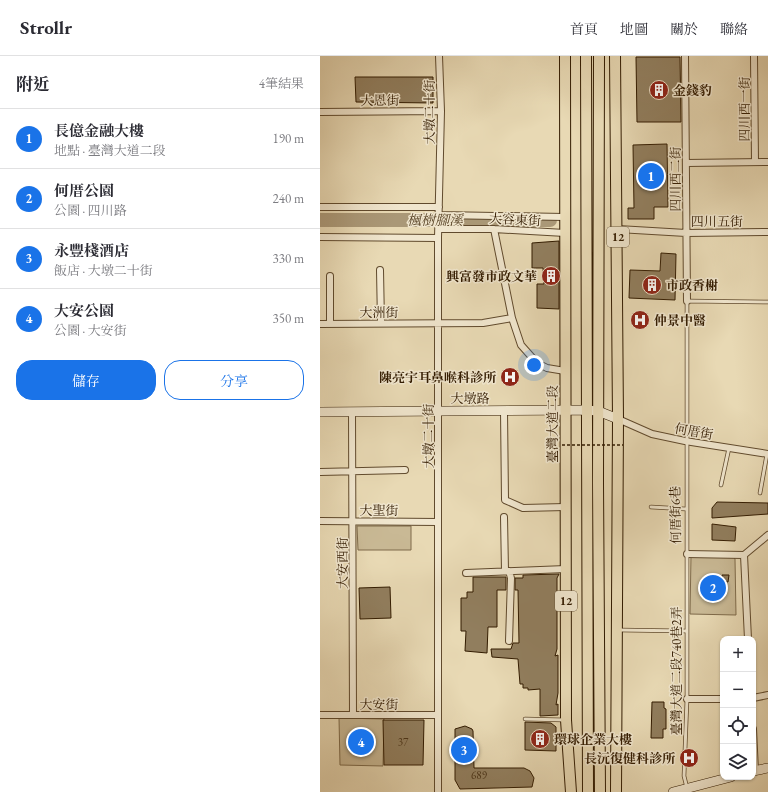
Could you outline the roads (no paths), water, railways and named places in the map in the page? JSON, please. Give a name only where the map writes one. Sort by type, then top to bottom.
[{"type":"main road","name":"臺灣大道二段","points":[[565,56],[566,720],[570,792]]},
{"type":"main road","name":"12","points":[[586,56],[588,792]]},
{"type":"main road","name":"12","points":[[599,56],[598,411],[600,792]]},
{"type":"main road","name":"12","points":[[615,56],[618,229],[618,630],[616,792]]},
{"type":"street","name":"大墩二十街","points":[[438,792],[438,238],[441,111],[439,56]]},
{"type":"street","name":"四川西二街","points":[[685,56],[686,301]]},
{"type":"street","name":"四川西一街","points":[[754,56],[755,162]]},
{"type":"street","name":"大恩街","points":[[320,112],[441,111]]},
{"type":"street","points":[[686,163],[768,162]]},
{"type":"street","points":[[320,207],[439,207]]},
{"type":"street","name":"大容東街","points":[[439,215],[565,217]]},
{"type":"street","name":"大容東街","points":[[439,229],[494,229],[565,233]]},
{"type":"street","points":[[494,229],[512,318],[521,345],[527,354],[537,363],[547,368],[565,371]]},
{"type":"street","name":"四川五街","points":[[618,229],[686,233],[768,232]]},
{"type":"street","points":[[320,237],[438,238]]},
{"type":"street","points":[[380,270],[380,323]]},
{"type":"street","points":[[330,276],[330,324]]},
{"type":"street","name":"大洲街","points":[[320,324],[483,324],[512,318]]},
{"type":"street","name":"大墩路","points":[[320,412],[586,410],[598,411],[618,419]]},
{"type":"street","name":"大安西街","points":[[352,411],[353,715]]},
{"type":"street","points":[[504,411],[505,500],[523,508],[566,507]]},
{"type":"street","name":"何厝街","points":[[618,419],[652,434],[685,441],[767,454]]},
{"type":"street","points":[[320,472],[405,470]]},
{"type":"street","points":[[504,516],[507,571],[511,578],[510,641]]},
{"type":"street","name":"大聖街","points":[[320,521],[438,522]]},
{"type":"street","points":[[748,636],[744,555],[768,535]]},
{"type":"street","name":"何厝街6巷","points":[[687,554],[744,555]]},
{"type":"street","points":[[466,572],[566,569]]},
{"type":"street","points":[[756,697],[768,695]]},
{"type":"street","points":[[687,699],[720,699]]},
{"type":"street","name":"大安街","points":[[320,715],[438,715]]},
{"type":"street","points":[[756,771],[768,768]]},
{"type":"street","points":[[673,792],[720,780]]},
{"type":"lane","points":[[686,301],[768,302]]},
{"type":"lane","name":"何厝街6巷","points":[[686,301],[685,441],[687,554]]},
{"type":"lane","points":[[721,485],[729,448]]},
{"type":"lane","points":[[760,493],[767,454]]},
{"type":"lane","points":[[651,507],[686,509]]},
{"type":"lane","name":"臺灣大道二段740巷2弄","points":[[687,554],[687,699],[684,776],[687,789]]},
{"type":"lane","points":[[618,630],[686,631]]},
{"type":"lane","points":[[524,719],[566,720]]},
{"type":"waterway","name":"楓樹腳溪","points":[[320,220],[550,220]]},
{"type":"place","name":"金錢豹","points":[[659,90]]},
{"type":"place","name":"長億金融大樓","points":[[651,176]]},
{"type":"place","name":"興富發市政文華","points":[[551,276]]},
{"type":"place","name":"市政香榭","points":[[652,285]]},
{"type":"place","name":"仲景中醫","points":[[640,320]]},
{"type":"place","name":"陳亮宇耳鼻喉科診所","points":[[510,377]]},
{"type":"place","name":"何厝公園","points":[[713,588]]},
{"type":"place","name":"環球企業大樓","points":[[540,739]]},
{"type":"place","name":"大安公園","points":[[361,742]]},
{"type":"place","name":"永豐棧酒店","points":[[464,750]]},
{"type":"place","name":"長沅復健科診所","points":[[689,758]]}]
